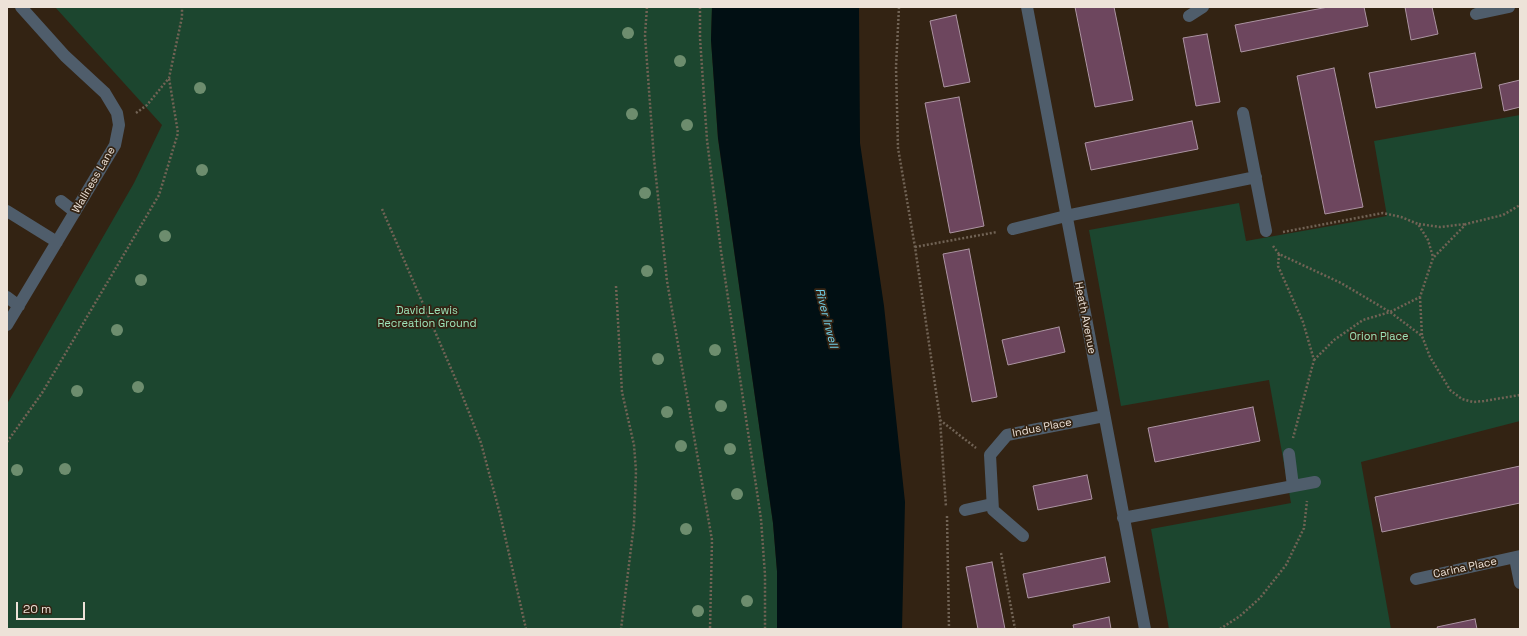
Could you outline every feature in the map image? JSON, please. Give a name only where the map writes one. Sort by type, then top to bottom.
[{"type":"street","points":[[21,7],[65,56],[105,93],[117,114],[119,125]]},
{"type":"street","name":"Heath Avenue","points":[[1027,7],[1145,629]]},
{"type":"street","points":[[1189,16],[1203,7]]},
{"type":"street","points":[[1476,14],[1509,7]]},
{"type":"street","points":[[1243,113],[1266,233]]},
{"type":"street","name":"Wallness Lane","points":[[7,325],[115,145],[119,125]]},
{"type":"street","points":[[1013,229],[1066,216],[1256,177]]},
{"type":"street","points":[[60,201],[76,212]]},
{"type":"street","points":[[7,211],[57,242]]},
{"type":"street","points":[[7,297],[19,306]]},
{"type":"street","name":"Indus Place","points":[[990,455],[1007,435],[1104,416]]},
{"type":"street","points":[[1289,454],[1293,486]]},
{"type":"street","points":[[990,455],[993,510],[1023,536]]},
{"type":"street","points":[[1123,518],[1311,483]]},
{"type":"street","points":[[965,510],[992,504]]},
{"type":"street","name":"Carina Place","points":[[1416,579],[1517,557],[1520,583]]},
{"type":"path","points":[[7,442],[42,393],[159,196],[178,133],[169,78],[182,17],[182,7]]},
{"type":"path","points":[[647,7],[645,35],[653,151],[667,281],[712,540],[710,629]]},
{"type":"path","points":[[700,7],[700,38],[707,140],[722,259],[761,519],[765,575],[766,629]]},
{"type":"path","points":[[899,7],[896,67],[898,148],[915,247],[940,420],[947,517],[949,629]]},
{"type":"path","points":[[119,125],[147,106],[169,78]]},
{"type":"path","points":[[1422,336],[1390,312],[1335,280],[1279,254],[1266,233],[1383,213],[1401,216],[1418,224],[1440,227],[1466,224],[1503,215],[1520,205]]},
{"type":"path","points":[[382,209],[460,387],[481,443],[500,514],[526,629]]},
{"type":"path","points":[[1418,224],[1428,240],[1433,258]]},
{"type":"path","points":[[1466,224],[1433,258],[1420,297],[1422,336],[1430,357],[1450,390],[1462,399],[1479,401],[1520,395]]},
{"type":"path","points":[[915,247],[1013,229]]},
{"type":"path","points":[[1279,254],[1278,266],[1303,322],[1314,360]]},
{"type":"path","points":[[616,286],[622,392],[634,445],[636,471],[634,524],[621,629]]},
{"type":"path","points":[[1289,454],[1314,360],[1334,340],[1363,320],[1390,312],[1420,297]]},
{"type":"path","points":[[940,420],[979,450],[990,455]]},
{"type":"path","points":[[1220,629],[1240,616],[1260,598],[1286,565],[1304,528],[1311,483]]},
{"type":"path","points":[[1001,553],[1015,629]]},
{"type":"green space","name":"David Lewis Recreation Ground","points":[[55,7],[712,7],[711,40],[718,139],[773,523],[777,571],[777,629],[7,629],[7,404],[134,183],[162,125]]},
{"type":"green space","name":"Orion Place","points":[[1520,115],[1520,421],[1361,462],[1391,629],[1169,629],[1151,529],[1291,503],[1269,380],[1121,406],[1089,230],[1239,203],[1246,241],[1387,216],[1374,141]]},
{"type":"water","name":"River Irwell","points":[[712,7],[859,7],[860,143],[884,306],[905,502],[902,629],[777,629],[777,571],[773,523],[718,138],[711,40]]},
{"type":"building","points":[[1075,7],[1114,7],[1133,100],[1095,107]]},
{"type":"building","points":[[1328,7],[1364,7],[1368,26],[1241,52],[1235,25]]},
{"type":"building","points":[[1405,7],[1432,7],[1438,34],[1411,40]]},
{"type":"building","points":[[956,15],[970,82],[944,87],[930,21]]},
{"type":"building","points":[[1207,34],[1220,102],[1196,106],[1183,38]]},
{"type":"building","points":[[1475,53],[1482,88],[1376,108],[1369,73]]},
{"type":"building","points":[[1334,68],[1363,207],[1325,214],[1297,76]]},
{"type":"building","points":[[1520,80],[1520,107],[1504,111],[1499,85]]},
{"type":"building","points":[[959,97],[984,226],[950,233],[925,103]]},
{"type":"building","points":[[1192,121],[1198,149],[1091,170],[1085,143]]},
{"type":"building","points":[[969,249],[997,397],[972,402],[943,254]]},
{"type":"building","points":[[1059,327],[1065,352],[1008,365],[1002,340]]},
{"type":"building","points":[[1253,407],[1260,441],[1155,462],[1148,428]]},
{"type":"building","points":[[1520,466],[1520,503],[1382,532],[1375,497]]},
{"type":"building","points":[[1087,475],[1092,499],[1038,510],[1033,486]]},
{"type":"building","points":[[1105,557],[1110,582],[1028,598],[1023,574]]},
{"type":"building","points":[[992,562],[1005,629],[978,629],[966,567]]},
{"type":"building","points":[[1109,617],[1111,629],[1074,629],[1073,625]]},
{"type":"building","points":[[1475,619],[1477,629],[1438,629],[1437,627]]}]
